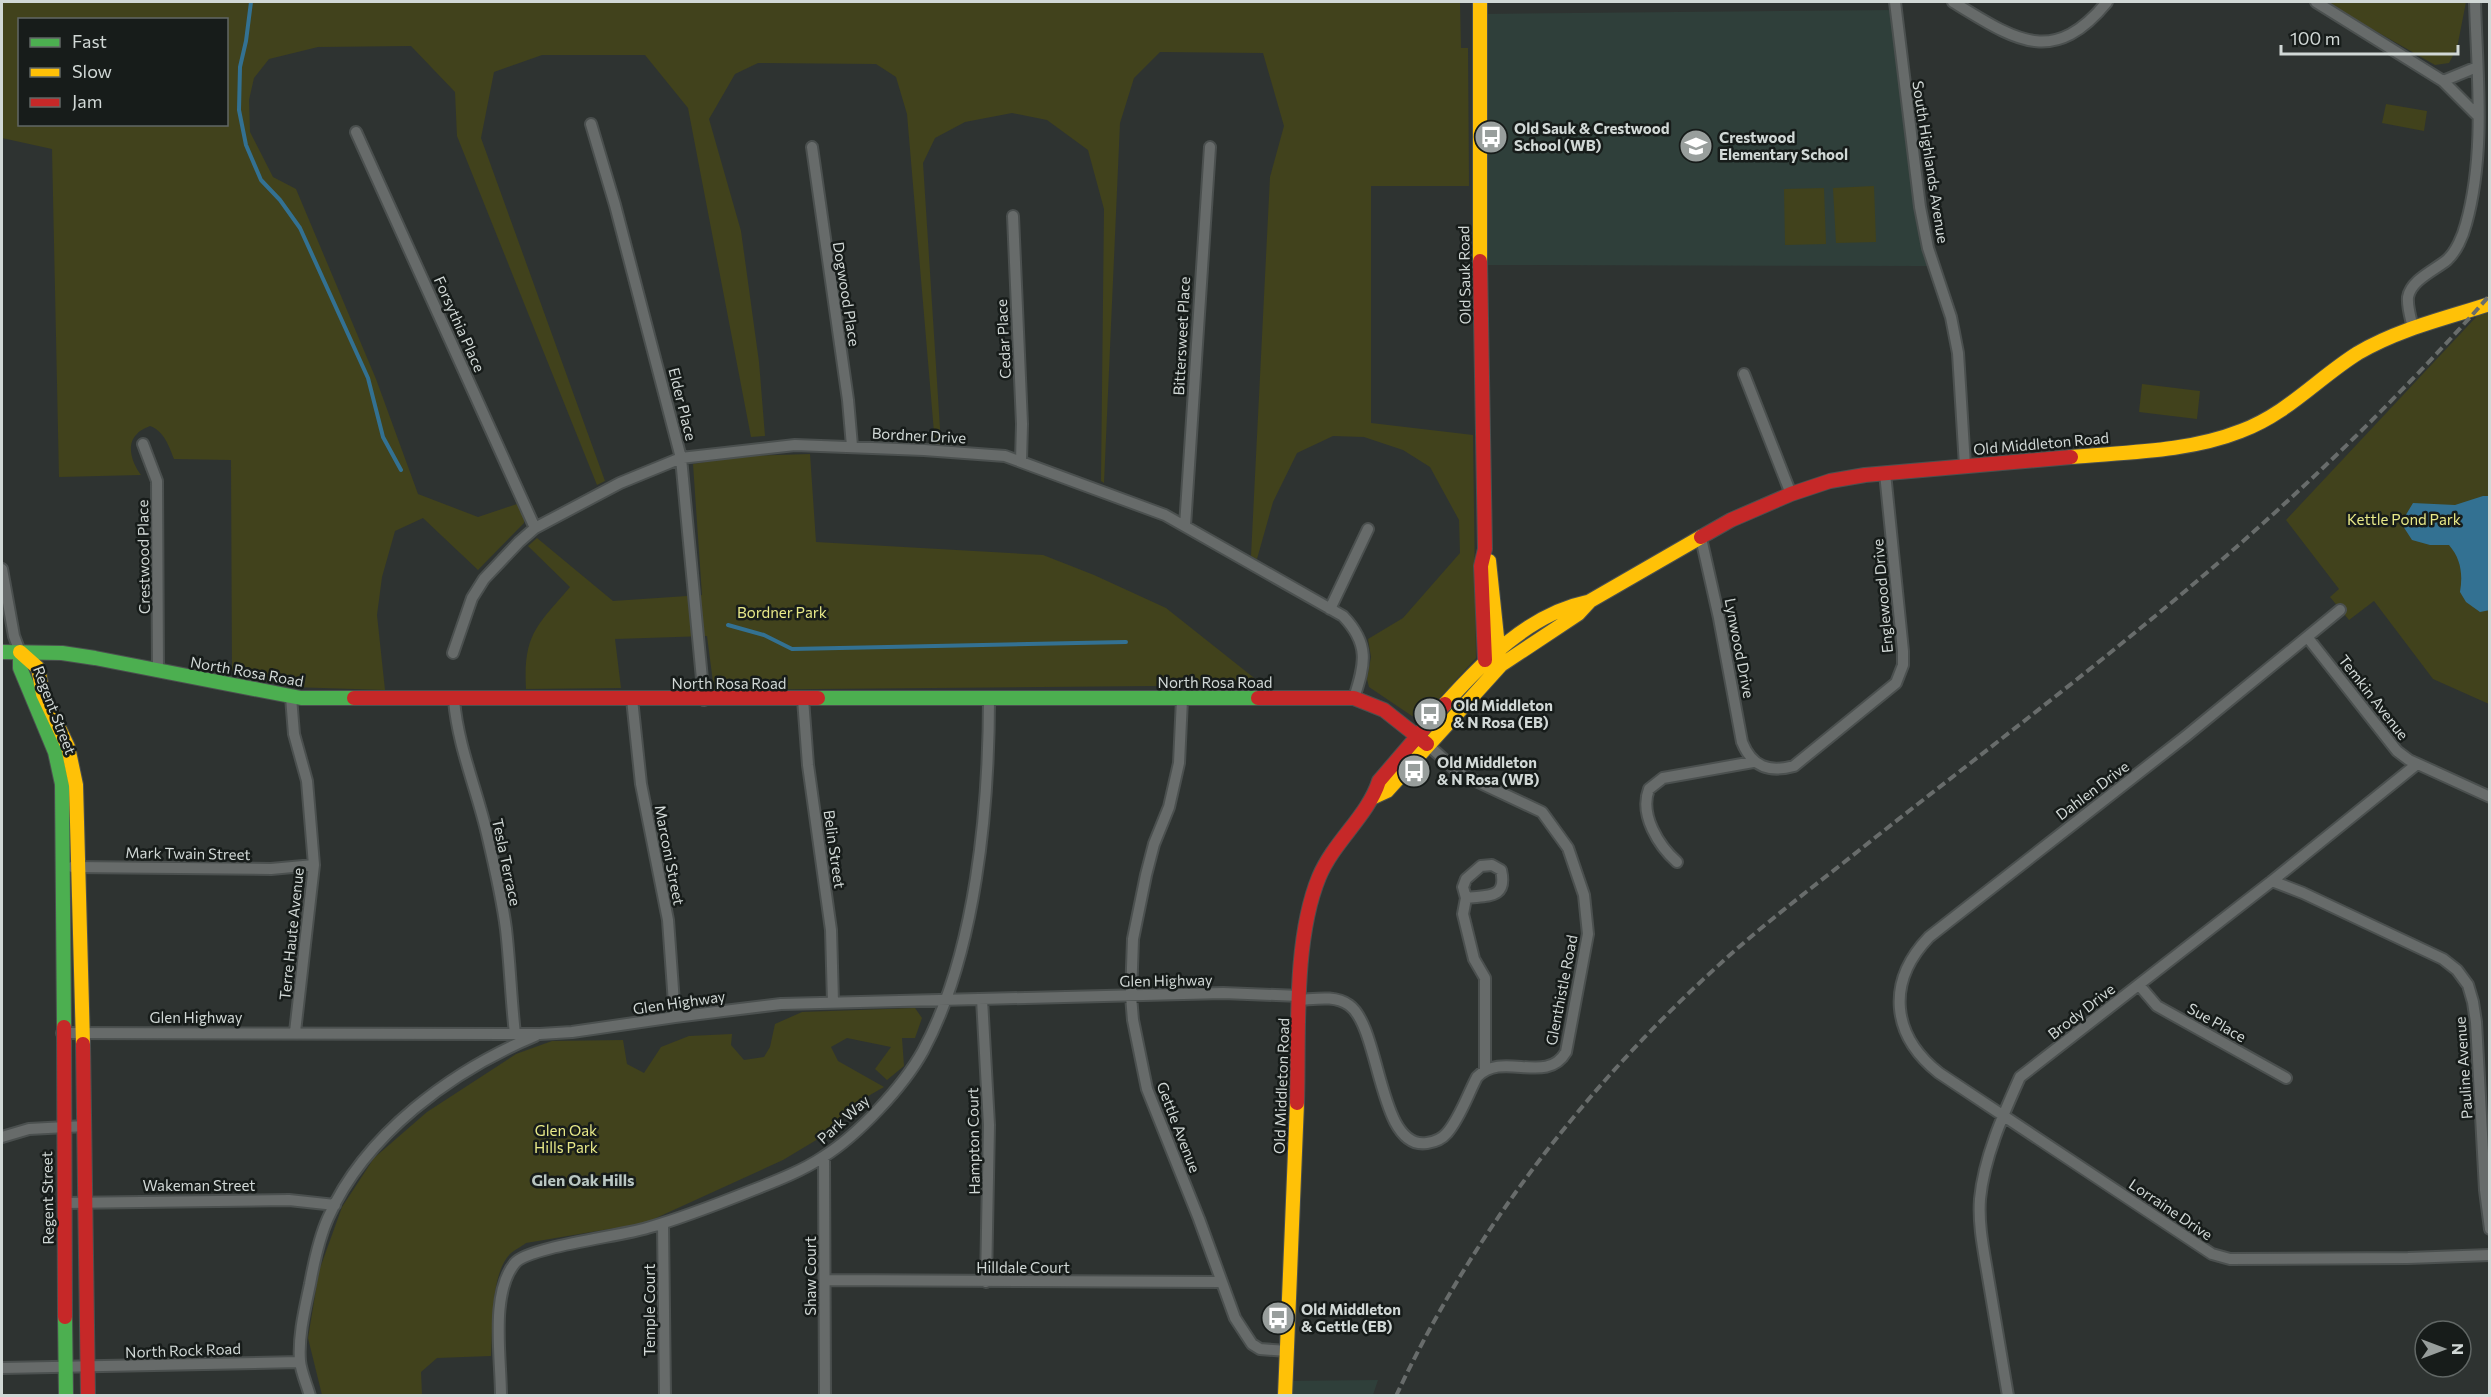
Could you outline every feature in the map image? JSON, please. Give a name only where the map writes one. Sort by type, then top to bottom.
[{"type":"street","name":"Old Sauk Road","points":[[1480,2],[1480,283],[1485,549],[1481,566],[1485,660]]},
{"type":"street","name":"South Highlands Avenue","points":[[1895,2],[1920,207],[1928,248],[1951,317],[1958,353],[1965,466]]},
{"type":"street","points":[[1953,2],[2004,32],[2027,41],[2057,40],[2070,34],[2107,2]]},
{"type":"street","points":[[2316,2],[2443,81],[2478,116]]},
{"type":"street","points":[[2413,328],[2409,293],[2416,284],[2449,258],[2466,225],[2475,171],[2478,116],[2475,2]]},
{"type":"street","points":[[2443,81],[2477,67]]},
{"type":"street","name":"Elder Place","points":[[591,123],[681,458],[704,700]]},
{"type":"street","name":"Forsythia Place","points":[[356,132],[535,528]]},
{"type":"street","name":"Dogwood Place","points":[[812,147],[848,400],[852,446]]},
{"type":"street","name":"Bittersweet Place","points":[[1185,526],[1204,200],[1210,147]]},
{"type":"street","name":"Cedar Place","points":[[1012,216],[1022,424],[1021,461]]},
{"type":"street","name":"Old Middleton Road","points":[[1422,740],[1485,660],[1525,630],[1573,605],[1590,601],[1731,520],[1791,494],[1830,481],[1885,473],[2171,448],[2232,437],[2278,412],[2351,358],[2413,328],[2490,304]]},
{"type":"street","points":[[1744,374],[1791,494]]},
{"type":"street","name":"Crestwood Place","points":[[143,444],[157,481],[158,671]]},
{"type":"street","name":"Bordner Drive","points":[[453,653],[472,598],[484,579],[519,542],[535,528],[620,483],[681,458],[795,445],[852,446],[1005,456],[1136,503],[1185,526],[1343,616],[1360,638],[1363,657],[1362,670],[1354,698]]},
{"type":"street","name":"Englewood Drive","points":[[1753,762],[1773,770],[1794,766],[1896,683],[1900,675],[1903,651],[1885,473]]},
{"type":"street","points":[[1330,609],[1368,529]]},
{"type":"street","name":"Lynwood Drive","points":[[1701,538],[1719,618],[1742,742],[1753,762]]},
{"type":"street","name":"Old Sauk Road","points":[[1485,549],[1491,566],[1497,650],[1501,665]]},
{"type":"street","points":[[2,569],[14,636],[20,652]]},
{"type":"street","name":"Old Middleton Road","points":[[1285,1395],[1303,934],[1312,895],[1328,858],[1374,797],[1380,781],[1501,665],[1578,614],[1590,601]]},
{"type":"street","name":"Dahlen Drive","points":[[1901,1017],[1902,979],[1917,949],[1929,937],[2177,744],[2340,610]]},
{"type":"street","points":[[1496,612],[1505,621],[1525,630]]},
{"type":"street","name":"Temkin Avenue","points":[[2308,638],[2397,751],[2416,764],[2490,796]]},
{"type":"street","name":"North Rosa Road","points":[[2,652],[62,653],[291,697],[454,700],[1354,698],[1381,708],[1422,740]]},
{"type":"street","name":"Regent Street","points":[[20,652],[38,668],[39,685],[63,734],[73,761],[78,792],[88,1395]]},
{"type":"street","name":"Regent Street","points":[[20,652],[20,668],[56,752],[62,784],[66,1395]]},
{"type":"street","points":[[1485,660],[1501,665]]},
{"type":"street","name":"Terre Haute Avenue","points":[[291,697],[294,734],[307,781],[314,865],[295,1032]]},
{"type":"street","name":"Park Way","points":[[501,1395],[500,1297],[505,1278],[520,1258],[663,1224],[764,1186],[824,1157],[854,1132],[903,1081],[922,1052],[946,1000],[969,913],[976,874],[987,770],[989,698]]},
{"type":"street","name":"Marconi Street","points":[[632,699],[640,784],[668,920],[675,1017]]},
{"type":"street","name":"Belin Street","points":[[804,699],[808,765],[831,930],[833,1002]]},
{"type":"street","name":"Gettle Avenue","points":[[1182,699],[1179,763],[1169,807],[1154,844],[1146,875],[1133,939],[1131,996],[1147,1089],[1235,1318],[1252,1344],[1260,1349],[1287,1351]]},
{"type":"street","name":"Tesla Terrace","points":[[454,700],[464,753],[487,832],[499,885],[506,928],[514,1034]]},
{"type":"street","name":"Glenthistle Road","points":[[1422,740],[1459,774],[1542,812],[1568,848],[1586,904],[1586,944],[1569,1045],[1563,1058],[1549,1067],[1501,1065],[1485,1069]]},
{"type":"street","points":[[1677,862],[1666,852],[1653,832],[1646,801],[1649,789],[1663,778],[1753,762]]},
{"type":"street","name":"Brody Drive","points":[[2008,1395],[1987,1270],[1980,1197],[1990,1154],[2020,1077],[2272,881],[2416,764]]},
{"type":"street","name":"Mark Twain Street","points":[[62,867],[271,869],[314,865]]},
{"type":"street","name":"Pauline Avenue","points":[[2272,881],[2443,959],[2457,970],[2468,985],[2476,1022],[2485,1190],[2490,1229]]},
{"type":"street","points":[[1466,898],[1462,915],[1474,959],[1485,978],[1485,1069]]},
{"type":"street","name":"Sue Place","points":[[2139,985],[2157,1006],[2286,1078]]},
{"type":"street","name":"Glen Highway","points":[[62,1033],[540,1034],[572,1032],[781,1004],[1223,993],[1341,1000],[1357,1012],[1371,1045],[1394,1123],[1406,1138],[1414,1142],[1428,1143],[1445,1135],[1477,1077],[1485,1069]]},
{"type":"street","name":"Hampton Court","points":[[982,999],[989,1135],[986,1282]]},
{"type":"street","name":"Lorraine Drive","points":[[1901,1017],[1905,1033],[1929,1065],[2194,1244],[2219,1257],[2396,1258],[2490,1255]]},
{"type":"street","points":[[310,1395],[300,1362],[301,1335],[313,1267],[327,1219],[335,1205],[376,1144],[406,1116],[482,1062],[504,1049],[540,1034]]},
{"type":"street","points":[[2,1137],[29,1129],[85,1126]]},
{"type":"street","name":"Shaw Court","points":[[824,1157],[825,1395]]},
{"type":"street","name":"Wakeman Street","points":[[63,1203],[289,1200],[335,1205]]},
{"type":"street","name":"Temple Court","points":[[663,1224],[664,1395]]},
{"type":"street","name":"Hilldale Court","points":[[825,1280],[1221,1282]]},
{"type":"street","name":"North Rock Road","points":[[2,1368],[300,1362]]},
{"type":"shaded area","name":"Crestwood Elementary School","points":[[1894,10],[1933,266],[1480,265],[1480,14]]},
{"type":"shaded area","points":[[1378,1380],[1373,1395],[1285,1396],[1285,1381]]},
{"type":"green space","points":[[2,2],[1460,2],[1461,48],[1468,48],[1469,186],[1371,186],[1371,423],[1473,435],[1476,658],[1425,714],[1412,716],[1369,687],[1367,679],[1371,657],[1368,639],[1403,618],[1460,553],[1459,520],[1430,467],[1403,450],[1364,437],[1333,436],[1297,453],[1273,502],[1257,559],[1251,556],[1270,177],[1284,126],[1263,53],[1160,52],[1134,78],[1120,123],[1104,483],[1101,481],[1104,209],[1088,150],[1047,120],[1012,113],[965,122],[935,138],[923,163],[941,444],[935,444],[907,114],[896,77],[876,64],[758,63],[735,74],[709,119],[741,231],[759,362],[765,436],[751,437],[688,108],[645,55],[542,55],[494,72],[481,138],[605,481],[597,485],[457,136],[455,92],[411,46],[318,47],[269,59],[254,78],[249,100],[250,132],[273,177],[296,189],[376,379],[418,494],[478,517],[520,503],[524,511],[524,523],[478,570],[423,518],[395,531],[382,577],[377,615],[385,690],[291,687],[232,674],[231,460],[174,459],[162,435],[150,426],[138,433],[131,444],[133,461],[141,475],[59,477],[52,149],[2,138]]},
{"type":"green space","points":[[2325,2],[2466,2],[2457,48],[2449,63],[2435,65]]},
{"type":"green space","points":[[2386,104],[2427,111],[2424,131],[2382,123]]},
{"type":"green space","points":[[1874,186],[1876,242],[1836,243],[1833,188]]},
{"type":"green space","points":[[1824,188],[1826,244],[1785,245],[1784,189]]},
{"type":"green space","name":"Kettle Pond Park","points":[[2489,312],[2489,704],[2433,679],[2374,601],[2349,620],[2330,597],[2339,589],[2286,520],[2478,315]]},
{"type":"green space","points":[[2142,384],[2200,391],[2197,419],[2139,412]]},
{"type":"green space","name":"Bordner Park","points":[[810,454],[816,542],[1043,555],[1094,575],[1166,608],[1263,685],[714,690],[707,636],[615,639],[621,688],[526,689],[527,655],[534,632],[570,587],[528,546],[537,538],[613,601],[702,595],[693,464],[742,456]]},
{"type":"green space","name":"Glen Oak Hills Park","points":[[915,1008],[922,1018],[915,1038],[902,1038],[904,1066],[887,1080],[875,1069],[891,1047],[847,1038],[831,1047],[838,1061],[884,1087],[849,1107],[833,1130],[783,1160],[645,1223],[526,1243],[512,1253],[504,1263],[496,1288],[491,1356],[437,1358],[421,1372],[422,1395],[322,1395],[308,1338],[319,1271],[342,1207],[374,1158],[427,1112],[516,1054],[552,1041],[623,1040],[627,1064],[644,1073],[661,1047],[689,1036],[732,1034],[731,1045],[744,1060],[764,1057],[770,1047],[775,1024],[802,1012]]},
{"type":"water","points":[[2489,496],[2490,610],[2480,612],[2466,602],[2460,592],[2460,567],[2449,545],[2430,545],[2412,540],[2401,523],[2413,503],[2455,505]]},
{"type":"waterway","points":[[251,2],[240,67],[239,110],[246,145],[261,180],[280,200],[300,228],[368,378],[383,437],[401,470]]},
{"type":"waterway","points":[[728,625],[764,635],[792,649],[1126,642]]},
{"type":"railway","points":[[1396,1396],[1427,1334],[1462,1273],[1541,1158],[1631,1052],[1680,1002],[1765,925],[2042,707],[2235,549],[2366,426],[2450,340],[2490,295]]},
{"type":"traffic: fast","points":[[2,652],[62,653],[95,658],[301,698],[354,698]]},
{"type":"traffic: fast","points":[[20,652],[20,668],[55,752],[62,784],[64,1027]]},
{"type":"traffic: fast","points":[[818,698],[1258,698]]},
{"type":"traffic: fast","points":[[65,1317],[66,1396]]},
{"type":"traffic: slow","points":[[1480,2],[1480,261]]},
{"type":"traffic: slow","points":[[2071,457],[2179,447],[2241,431],[2273,415],[2358,353],[2390,337],[2490,304]]},
{"type":"traffic: slow","points":[[1374,797],[1387,791],[1501,665],[1578,614],[1590,601],[1701,537]]},
{"type":"traffic: slow","points":[[1489,561],[1499,656]]},
{"type":"traffic: slow","points":[[1445,704],[1491,656],[1527,628],[1566,608],[1587,602]]},
{"type":"traffic: slow","points":[[20,652],[38,668],[43,694],[68,747],[76,785],[83,1044]]},
{"type":"traffic: slow","points":[[1285,1396],[1297,1103]]},
{"type":"traffic: jam","points":[[1480,261],[1485,549],[1481,566],[1485,660]]},
{"type":"traffic: jam","points":[[1701,537],[1731,520],[1791,494],[1830,481],[1865,475],[2071,457]]},
{"type":"traffic: jam","points":[[354,698],[818,698]]},
{"type":"traffic: jam","points":[[1258,698],[1354,698],[1384,710],[1427,744]]},
{"type":"traffic: jam","points":[[1297,1103],[1301,958],[1305,929],[1319,877],[1333,852],[1367,806],[1379,781],[1445,704]]},
{"type":"traffic: jam","points":[[64,1027],[65,1317]]},
{"type":"traffic: jam","points":[[83,1044],[88,1396]]},
{"type":"place","name":"Old Sauk & Crestwood School (WB)","points":[[1491,137]]},
{"type":"place","name":"Crestwood Elementary School","points":[[1696,146]]},
{"type":"place","name":"Old Middleton & N Rosa (EB)","points":[[1430,714]]},
{"type":"place","name":"Old Middleton & N Rosa (WB)","points":[[1414,771]]},
{"type":"place","name":"Old Middleton & Gettle (EB)","points":[[1278,1318]]},
{"type":"district","name":"Glen Oak Hills","points":[[583,1179]]}]
